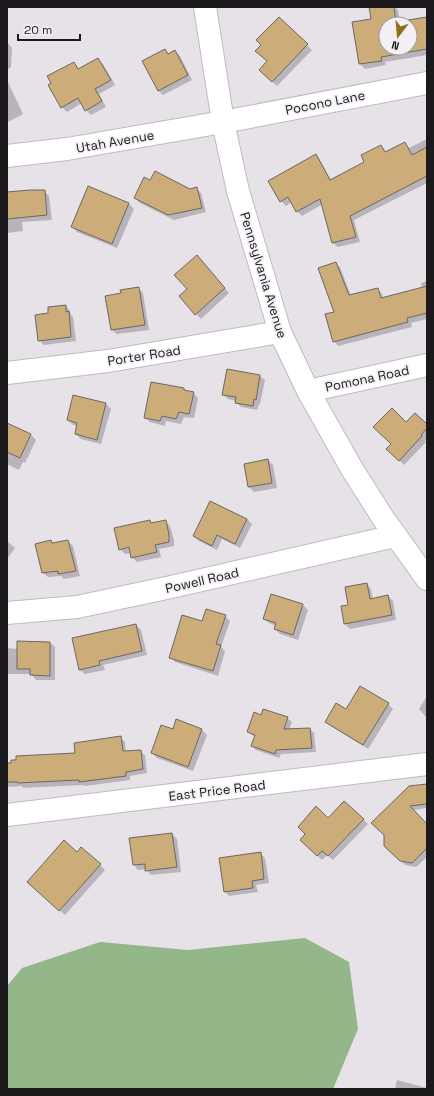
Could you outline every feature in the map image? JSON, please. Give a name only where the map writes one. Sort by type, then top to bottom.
[{"type":"street","name":"Pennsylvania Avenue","points":[[205,7],[223,122],[238,191],[280,332],[308,391],[352,469],[395,536],[427,579]]},
{"type":"street","name":"Pocono Lane","points":[[223,122],[427,83]]},
{"type":"street","name":"Utah Avenue","points":[[7,156],[67,149],[223,122]]},
{"type":"street","name":"Porter Road","points":[[7,373],[108,361],[280,332]]},
{"type":"street","name":"Pomona Road","points":[[308,391],[427,365]]},
{"type":"street","name":"Powell Road","points":[[7,613],[77,607],[395,536]]},
{"type":"street","name":"East Price Road","points":[[7,815],[427,764]]},
{"type":"green space","points":[[305,938],[349,962],[358,1029],[333,1089],[7,1089],[7,986],[22,968],[100,942],[188,950]]},
{"type":"building","points":[[369,7],[394,7],[395,16],[378,16],[378,56],[387,56],[381,57],[382,61],[359,64],[352,22],[371,19]]},
{"type":"building","points":[[279,17],[308,44],[272,82],[259,70],[267,61],[255,51],[261,45],[256,40]]},
{"type":"building","points":[[427,17],[427,49],[418,51],[418,18]]},
{"type":"building","points":[[165,49],[168,54],[175,50],[188,75],[158,91],[142,61]]},
{"type":"building","points":[[98,58],[111,80],[95,89],[102,101],[85,111],[78,98],[61,108],[48,85],[51,83],[47,76],[74,62],[78,69]]},
{"type":"building","points":[[405,142],[412,155],[427,147],[427,176],[350,216],[356,237],[332,243],[320,199],[296,212],[288,197],[280,202],[268,181],[316,154],[330,180],[364,162],[361,155],[381,145],[385,152]]},
{"type":"building","points":[[155,171],[190,189],[197,187],[202,208],[168,215],[134,198],[144,177],[150,180]]},
{"type":"building","points":[[88,186],[129,203],[112,244],[71,227]]},
{"type":"building","points":[[45,190],[47,215],[7,219],[7,192]]},
{"type":"building","points":[[197,255],[225,288],[195,315],[179,296],[187,289],[174,275]]},
{"type":"building","points":[[336,262],[349,295],[378,288],[381,298],[427,286],[427,313],[407,318],[408,322],[333,342],[325,314],[334,312],[318,268]]},
{"type":"building","points":[[139,287],[145,325],[111,330],[105,296],[121,293],[120,290]]},
{"type":"building","points":[[66,305],[66,312],[69,311],[71,337],[38,341],[35,315],[48,313],[48,307]]},
{"type":"building","points":[[227,369],[260,375],[256,400],[254,399],[253,406],[235,403],[236,397],[222,395]]},
{"type":"building","points":[[151,382],[184,388],[184,390],[194,392],[189,414],[179,412],[176,419],[162,416],[160,421],[144,418]]},
{"type":"building","points":[[73,395],[106,403],[97,440],[75,434],[77,423],[67,420]]},
{"type":"building","points":[[392,408],[406,422],[415,413],[427,424],[427,428],[421,435],[422,436],[399,461],[386,449],[391,444],[373,427]]},
{"type":"building","points":[[7,423],[31,434],[20,458],[7,452]]},
{"type":"building","points":[[268,459],[272,483],[248,487],[244,464]]},
{"type":"building","points":[[210,501],[247,519],[235,544],[217,535],[212,546],[193,536]]},
{"type":"building","points":[[150,520],[151,523],[166,520],[169,542],[155,545],[157,552],[131,558],[129,547],[119,550],[114,528]]},
{"type":"building","points":[[51,540],[52,543],[68,540],[76,571],[58,574],[58,571],[42,573],[35,544]]},
{"type":"building","points":[[367,583],[370,599],[388,595],[392,615],[344,624],[341,606],[348,605],[345,587]]},
{"type":"building","points":[[271,594],[303,604],[293,635],[274,629],[276,623],[263,619]]},
{"type":"building","points":[[206,609],[226,615],[216,644],[221,645],[213,671],[169,658],[182,615],[202,621]]},
{"type":"building","points":[[136,624],[142,651],[99,661],[100,665],[79,670],[72,638]]},
{"type":"building","points":[[17,641],[50,642],[50,676],[30,675],[30,669],[17,669]]},
{"type":"building","points":[[360,686],[389,703],[363,745],[325,722],[336,703],[346,709]]},
{"type":"building","points":[[263,709],[288,717],[284,729],[310,728],[312,748],[276,750],[275,754],[251,746],[255,735],[247,732],[254,712],[261,715]]},
{"type":"building","points":[[176,719],[202,729],[188,767],[151,753],[161,725],[173,729]]},
{"type":"building","points":[[121,736],[123,751],[141,750],[143,769],[126,772],[126,776],[79,782],[79,780],[18,783],[7,782],[7,763],[11,763],[11,760],[16,760],[16,756],[75,753],[74,743]]},
{"type":"building","points":[[427,784],[427,804],[410,806],[427,824],[427,848],[412,863],[400,861],[384,846],[384,835],[371,823],[409,786]]},
{"type":"building","points":[[344,801],[364,819],[328,856],[322,851],[317,856],[300,840],[305,834],[298,827],[316,806],[328,818]]},
{"type":"building","points":[[172,833],[177,867],[145,871],[145,864],[133,865],[129,838]]},
{"type":"building","points":[[64,840],[77,852],[81,847],[101,864],[59,911],[27,882]]},
{"type":"building","points":[[261,852],[264,879],[252,881],[253,888],[224,892],[219,858]]}]
